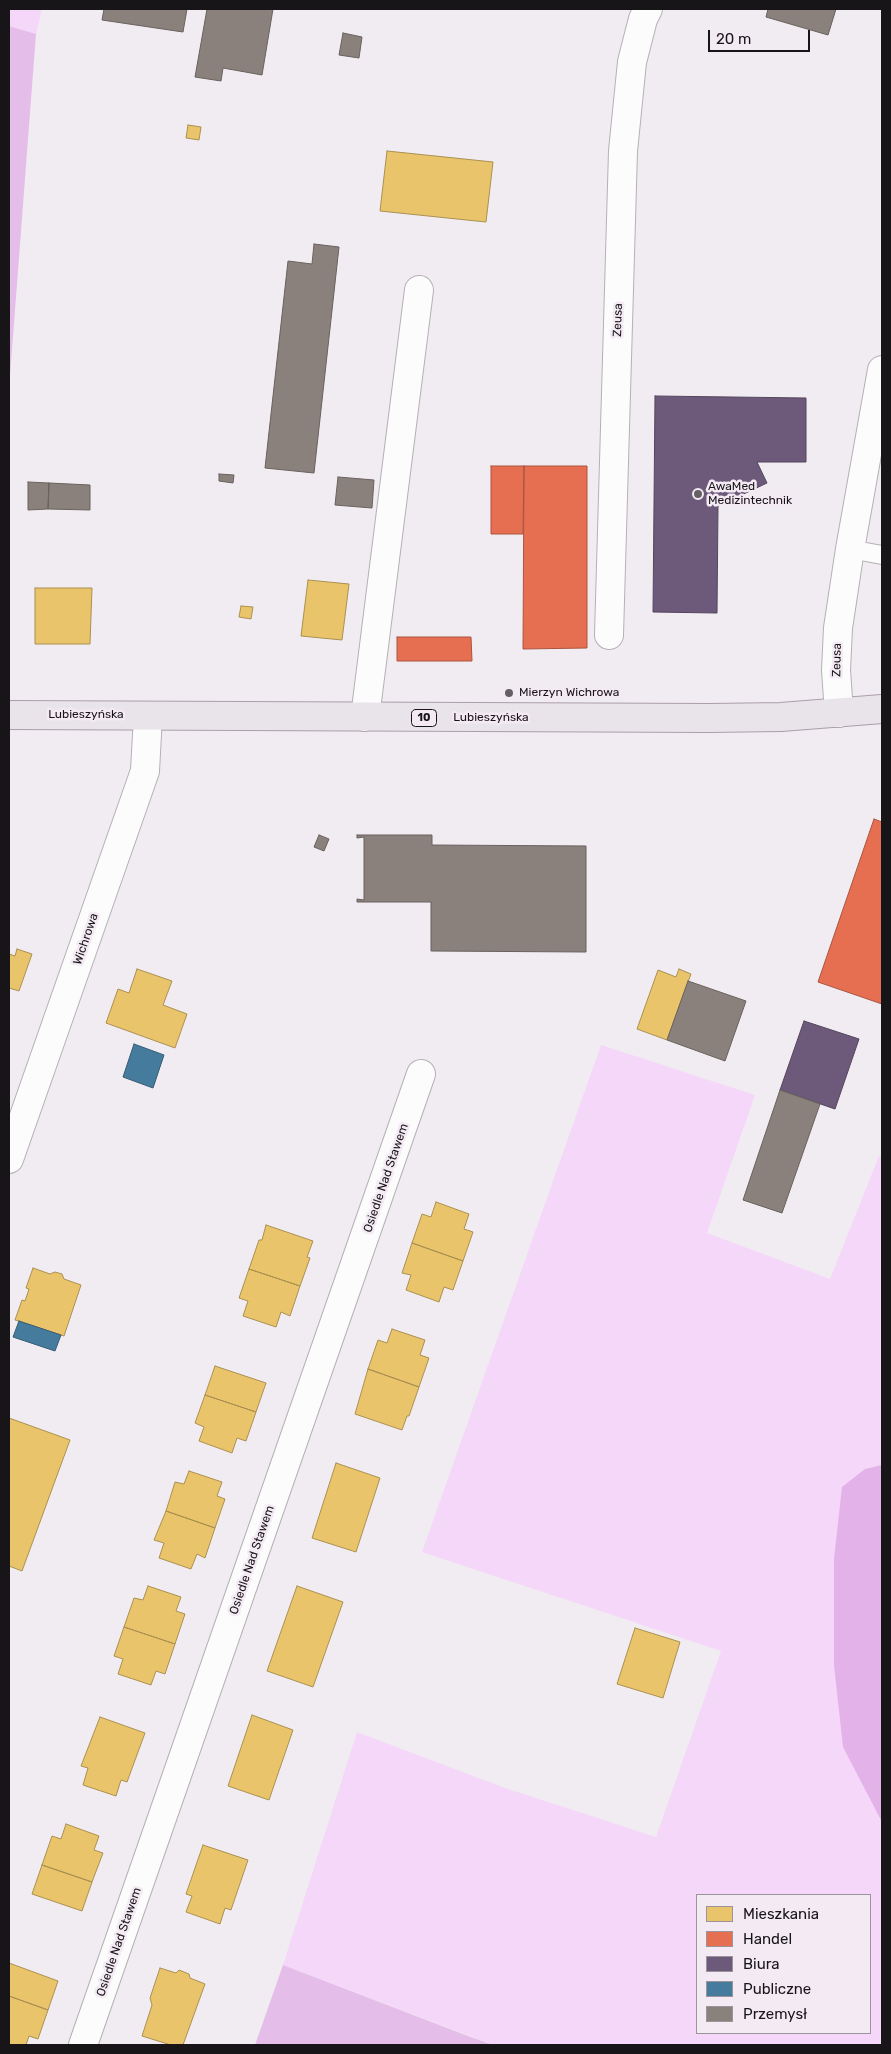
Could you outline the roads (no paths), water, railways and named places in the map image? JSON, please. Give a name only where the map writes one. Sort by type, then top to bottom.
[{"type":"main road","name":"Lubieszyńska","points":[[9,715],[708,718],[781,717],[882,709]]},
{"type":"street","name":"Zeusa","points":[[609,635],[623,151],[632,62],[642,19],[648,9]]},
{"type":"street","points":[[364,717],[419,290]]},
{"type":"street","name":"Zeusa","points":[[839,713],[836,681],[837,637],[850,549],[882,370]]},
{"type":"street","name":"Wichrowa","points":[[9,1159],[145,770],[148,716]]},
{"type":"street","name":"Osiedle Nad Stawem","points":[[82,2045],[421,1074]]},
{"type":"lane","points":[[850,549],[882,555]]},
{"type":"place","name":"AwaMed Medizintechnik","points":[[698,494]]},
{"type":"place","name":"Mierzyn Wichrowa","points":[[509,693]]}]
